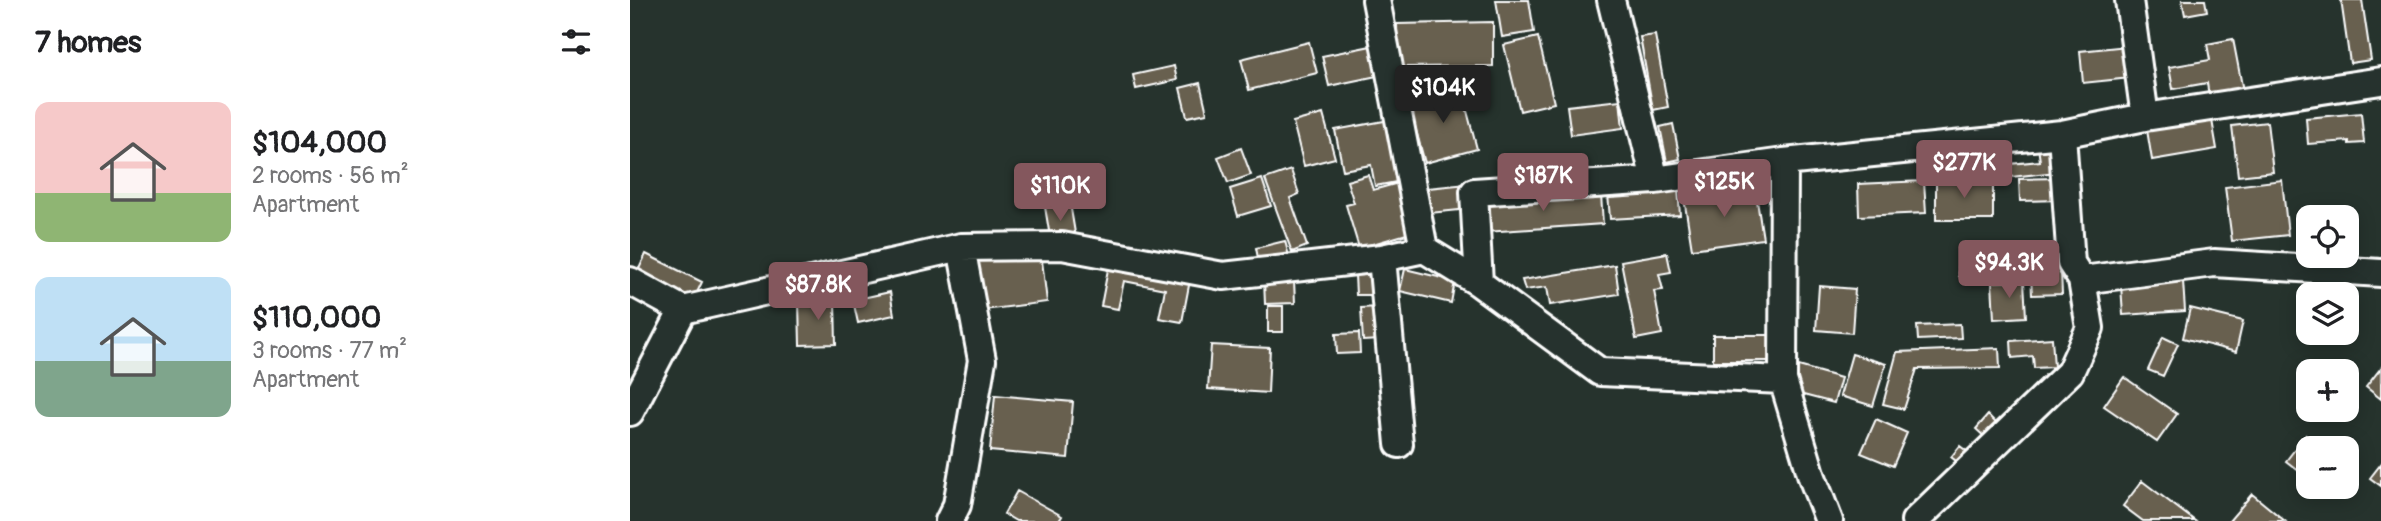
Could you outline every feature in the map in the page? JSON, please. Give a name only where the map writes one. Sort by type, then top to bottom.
[{"type":"street","points":[[1376,0],[1424,249]]},
{"type":"street","points":[[1611,0],[1655,180]]},
{"type":"street","points":[[2129,0],[2145,117]]},
{"type":"street","points":[[1479,283],[1474,192],[1655,180],[1784,162],[2062,134],[2145,117],[2381,81]]},
{"type":"street","points":[[1915,521],[2070,372],[2090,328],[2082,280],[2071,263],[2062,134]]},
{"type":"street","points":[[1784,162],[1783,380],[1829,521]]},
{"type":"street","points":[[630,281],[683,310],[961,247],[1062,246],[1223,276],[1382,258],[1424,249],[1479,283],[1600,372],[1783,380]]},
{"type":"street","points":[[949,521],[957,505],[982,360],[961,247]]},
{"type":"street","points":[[1382,258],[1399,444]]},
{"type":"street","points":[[2082,280],[2214,263],[2381,273]]},
{"type":"street","points":[[630,412],[683,310]]},
{"type":"building","points":[[1496,0],[1529,0],[1534,32],[1502,37]]},
{"type":"building","points":[[2182,0],[2205,0],[2207,11],[2185,15]]},
{"type":"building","points":[[2341,0],[2362,0],[2371,60],[2350,63]]},
{"type":"building","points":[[1493,22],[1493,66],[1398,67],[1397,24]]},
{"type":"building","points":[[1655,35],[1668,107],[1653,110],[1640,37]]},
{"type":"building","points":[[1538,37],[1554,103],[1520,111],[1504,45]]},
{"type":"building","points":[[2233,39],[2243,91],[2209,97],[2207,83],[2173,89],[2169,67],[2210,60],[2207,44]]},
{"type":"building","points":[[1309,42],[1317,73],[1249,90],[1241,59]]},
{"type":"building","points":[[1371,46],[1377,76],[1329,86],[1322,56]]},
{"type":"building","points":[[2127,46],[2130,78],[2083,83],[2080,51]]},
{"type":"building","points":[[1174,66],[1177,80],[1136,89],[1133,75]]},
{"type":"building","points":[[1200,83],[1207,113],[1187,117],[1180,88]]},
{"type":"building","points":[[1461,88],[1477,149],[1425,163],[1408,101]]},
{"type":"building","points":[[1620,100],[1623,128],[1571,135],[1567,106]]},
{"type":"building","points":[[2361,113],[2364,143],[2349,144],[2349,141],[2308,144],[2306,118]]},
{"type":"building","points":[[1323,114],[1335,158],[1304,166],[1293,122]]},
{"type":"building","points":[[1395,119],[1407,180],[1375,186],[1371,165],[1343,170],[1335,130]]},
{"type":"building","points":[[2212,120],[2217,149],[2152,160],[2147,130]]},
{"type":"building","points":[[2267,122],[2273,172],[2238,176],[2232,126]]},
{"type":"building","points":[[1673,124],[1680,159],[1667,162],[1660,127]]},
{"type":"building","points":[[2053,146],[2057,172],[2011,177],[2010,164],[2040,161],[2038,147]]},
{"type":"building","points":[[1241,148],[1251,175],[1228,183],[1218,157]]},
{"type":"building","points":[[1291,170],[1299,194],[1290,198],[1307,246],[1292,252],[1265,179]]},
{"type":"building","points":[[1368,175],[1373,190],[1402,182],[1417,231],[1359,248],[1346,205],[1354,203],[1347,181]]},
{"type":"building","points":[[2058,178],[2059,200],[2020,201],[2019,179]]},
{"type":"building","points":[[1262,179],[1271,206],[1238,216],[1230,189]]},
{"type":"building","points":[[1936,180],[1993,180],[1993,220],[1936,220]]},
{"type":"building","points":[[2282,180],[2288,235],[2232,241],[2225,187]]},
{"type":"building","points":[[1924,181],[1926,213],[1859,216],[1858,184]]},
{"type":"building","points":[[1467,184],[1469,209],[1430,213],[1428,188]]},
{"type":"building","points":[[1755,188],[1763,239],[1692,249],[1684,198]]},
{"type":"building","points":[[1678,189],[1680,215],[1610,219],[1608,194]]},
{"type":"building","points":[[1601,195],[1603,224],[1485,232],[1483,203]]},
{"type":"building","points":[[1070,203],[1076,239],[1051,243],[1045,207]]},
{"type":"building","points":[[1285,241],[1289,256],[1259,263],[1256,248]]},
{"type":"building","points":[[2022,247],[2023,273],[1959,276],[1958,250]]},
{"type":"building","points":[[2060,250],[2062,294],[2032,295],[2030,251]]},
{"type":"building","points":[[1041,252],[1047,302],[984,310],[978,259]]},
{"type":"building","points":[[1667,253],[1671,272],[1659,274],[1663,290],[1654,291],[1662,334],[1636,339],[1621,261]]},
{"type":"building","points":[[646,254],[702,282],[693,301],[637,273]]},
{"type":"building","points":[[1109,264],[1190,280],[1182,322],[1159,318],[1165,289],[1124,281],[1118,309],[1101,306]]},
{"type":"building","points":[[1615,265],[1619,294],[1550,305],[1547,287],[1525,290],[1522,280]]},
{"type":"building","points":[[1405,269],[1455,281],[1451,303],[1400,291]]},
{"type":"building","points":[[1355,275],[1375,275],[1375,295],[1356,295]]},
{"type":"building","points":[[1264,280],[1294,280],[1295,303],[1265,304]]},
{"type":"building","points":[[2024,281],[2026,317],[1994,319],[1992,282]]},
{"type":"building","points":[[2183,281],[2185,311],[2123,315],[2121,285]]},
{"type":"building","points":[[1819,286],[1855,289],[1852,333],[1816,330]]},
{"type":"building","points":[[890,292],[894,315],[858,323],[853,300]]},
{"type":"building","points":[[835,300],[836,344],[800,345],[799,301]]},
{"type":"building","points":[[1268,306],[1283,306],[1283,332],[1268,332]]},
{"type":"building","points":[[1377,307],[1379,340],[1363,341],[1361,308]]},
{"type":"building","points":[[2190,308],[2243,321],[2236,352],[2183,338]]},
{"type":"building","points":[[1960,324],[1961,338],[1918,340],[1917,326]]},
{"type":"building","points":[[1359,333],[1360,353],[1337,354],[1336,334]]},
{"type":"building","points":[[1713,335],[1779,335],[1779,361],[1713,361]]},
{"type":"building","points":[[2163,337],[2178,344],[2163,376],[2148,370]]},
{"type":"building","points":[[2052,338],[2054,367],[2034,368],[2033,356],[2012,358],[2011,341]]},
{"type":"building","points":[[1211,345],[1270,348],[1268,393],[1208,389]]},
{"type":"building","points":[[1999,348],[2000,368],[1917,369],[1904,409],[1883,404],[1897,352]]},
{"type":"building","points":[[1852,354],[1886,364],[1873,406],[1840,396]]},
{"type":"building","points":[[1795,365],[1841,378],[1834,403],[1788,391]]},
{"type":"building","points":[[2381,368],[2381,399],[2366,387]]},
{"type":"building","points":[[2124,377],[2177,414],[2157,442],[2104,406]]},
{"type":"building","points":[[995,395],[1073,402],[1068,458],[990,451]]},
{"type":"building","points":[[1988,415],[1999,426],[1987,439],[1976,429]]},
{"type":"building","points":[[1876,419],[1907,433],[1893,466],[1861,453]]},
{"type":"building","points":[[1960,446],[1973,456],[1964,467],[1951,457]]},
{"type":"building","points":[[2296,448],[2296,469],[2286,461]]},
{"type":"building","points":[[2381,464],[2381,486],[2370,478]]},
{"type":"building","points":[[2142,481],[2195,521],[2143,521],[2123,506]]},
{"type":"building","points":[[1017,491],[1062,516],[1059,521],[1016,521],[1004,514]]},
{"type":"building","points":[[2252,494],[2285,521],[2229,521]]}]
